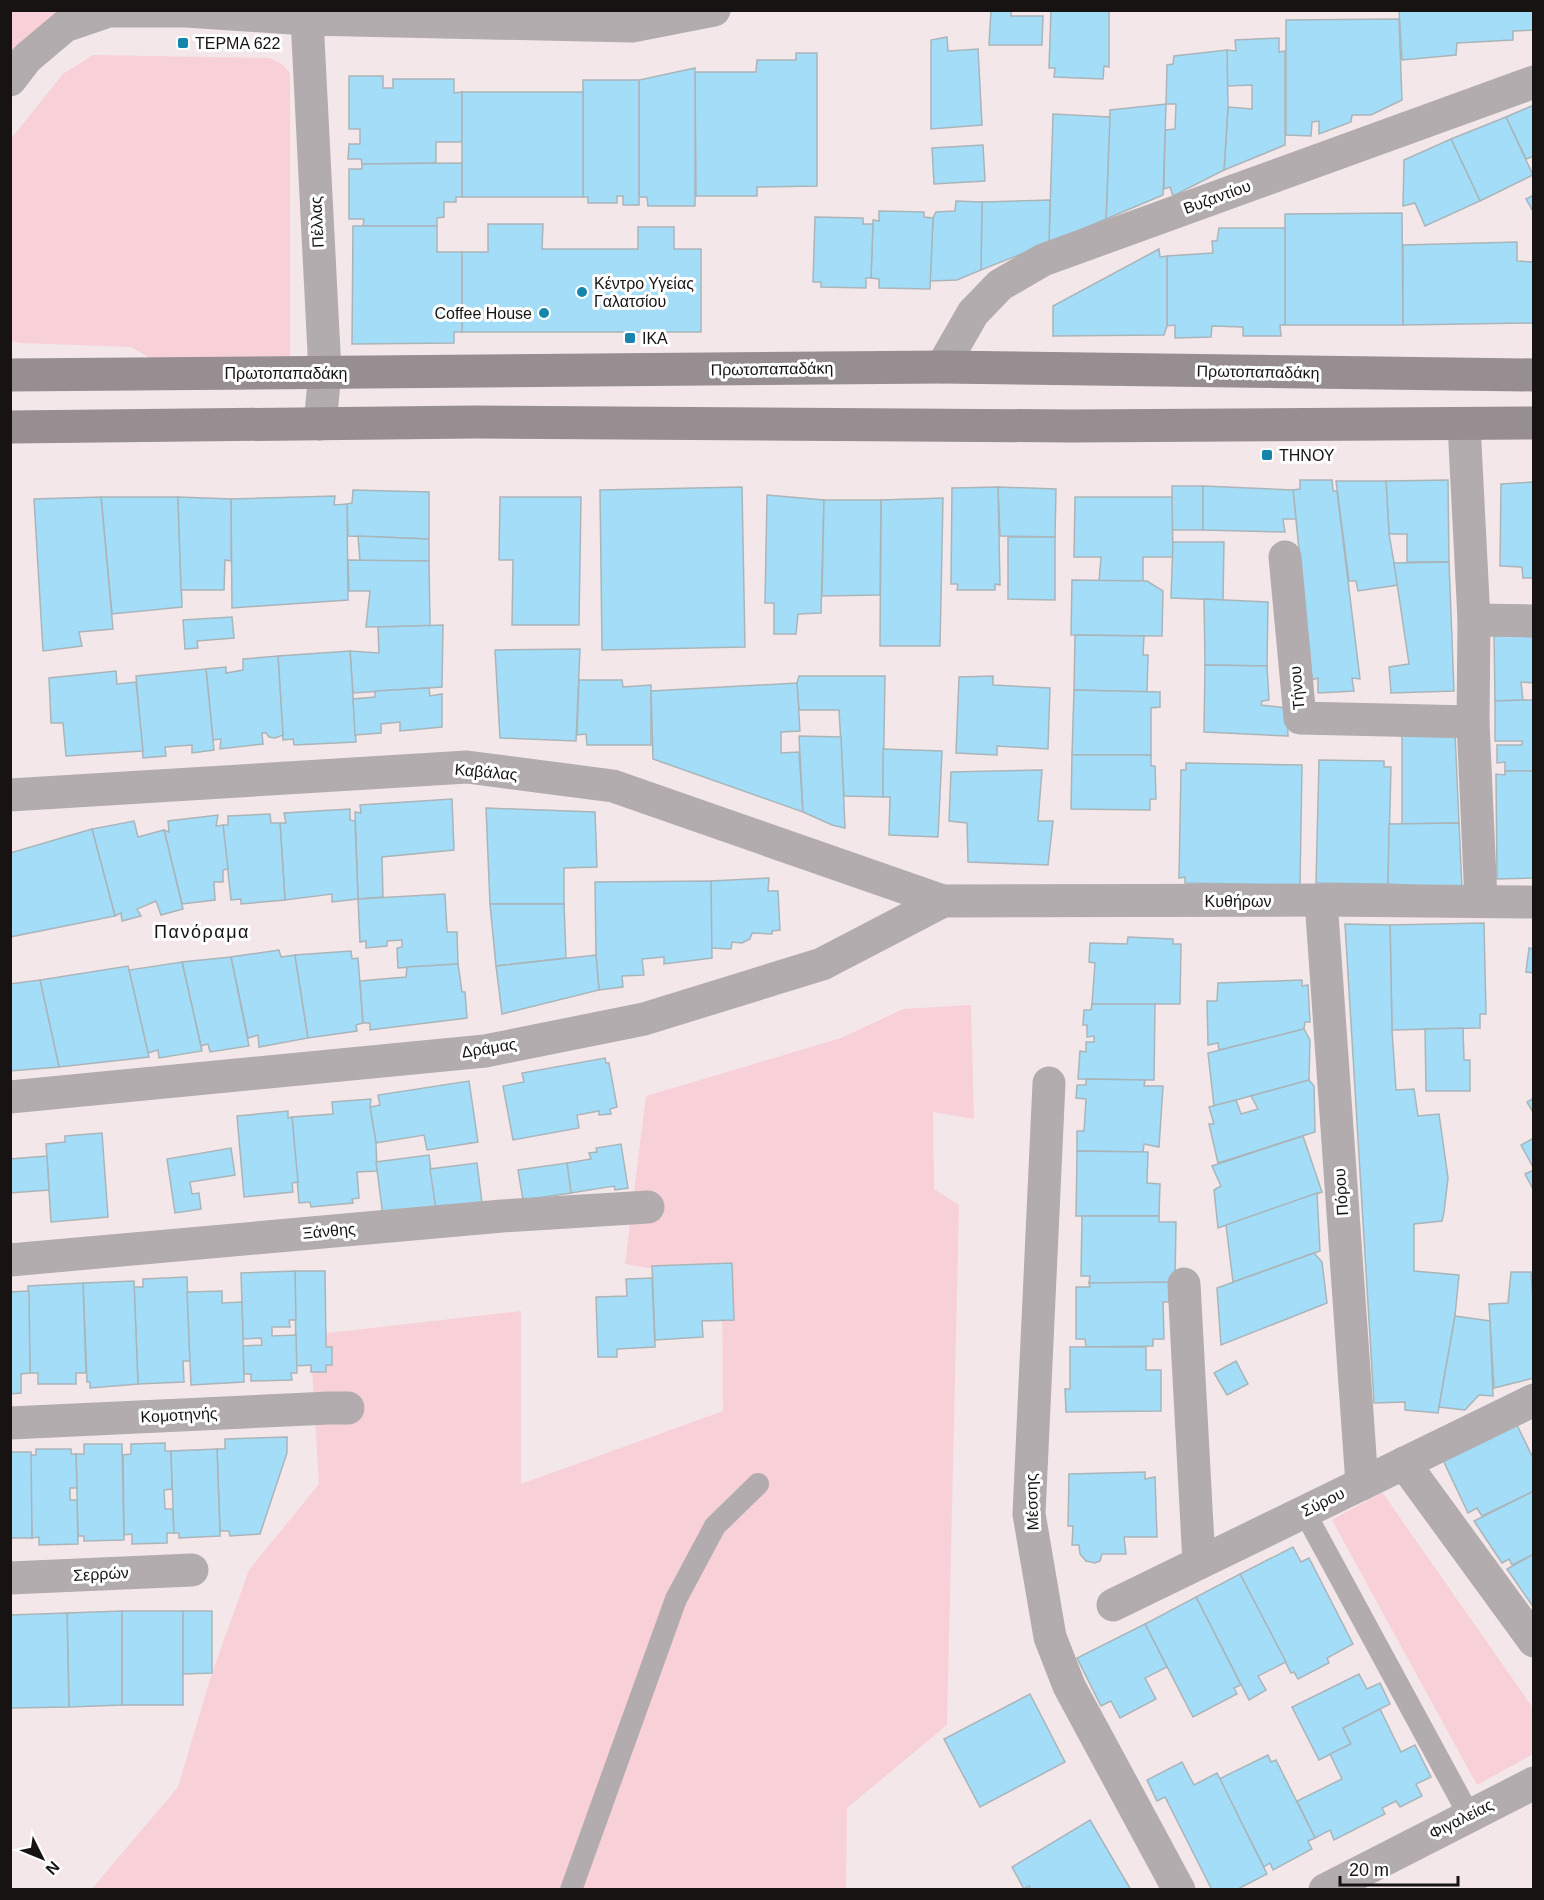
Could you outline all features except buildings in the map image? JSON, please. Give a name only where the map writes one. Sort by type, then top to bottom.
[{"type":"main road","name":"Πρωτοπαπαδάκη","points":[[10,375],[942,367],[1533,375]]},
{"type":"main road","points":[[10,427],[487,422],[1083,426],[1533,423]]},
{"type":"street","points":[[10,80],[27,58],[64,26],[109,11],[186,11],[307,19],[632,26],[714,10]]},
{"type":"street","name":"Πέλλας","points":[[307,19],[325,372],[320,424]]},
{"type":"street","name":"Βυζαντίου","points":[[942,367],[973,313],[1000,285],[1043,260],[1533,82]]},
{"type":"street","points":[[1464,424],[1474,620],[1473,722],[1481,901]]},
{"type":"street","name":"Τήνου","points":[[1285,557],[1300,718],[1473,722]]},
{"type":"street","points":[[1474,620],[1533,621]]},
{"type":"street","name":"Καβάλας","points":[[10,795],[467,767],[612,786],[943,901]]},
{"type":"street","name":"Πόρου","points":[[1321,900],[1362,1484]]},
{"type":"street","name":"Κυθήρων","points":[[943,901],[1533,902]]},
{"type":"street","name":"Δράμας","points":[[10,1097],[485,1051],[632,1021],[822,964],[943,901]]},
{"type":"street","name":"Μέσσης","points":[[1049,1083],[1029,1514],[1050,1637],[1069,1686],[1179,1890]]},
{"type":"street","name":"Ξάνθης","points":[[10,1260],[501,1216],[648,1207]]},
{"type":"street","points":[[1184,1284],[1199,1563]]},
{"type":"street","name":"Σύρου","points":[[1113,1605],[1533,1400]]},
{"type":"street","name":"Κομοτηνής","points":[[10,1423],[348,1408]]},
{"type":"street","points":[[1404,1463],[1533,1641]]},
{"type":"street","name":"Σερρών","points":[[10,1578],[192,1570]]},
{"type":"street","name":"Φιγαλείας","points":[[1325,1890],[1533,1783]]},
{"type":"lane","points":[[571,1890],[676,1599],[715,1526],[758,1484]]},
{"type":"lane","points":[[1304,1511],[1469,1815]]},
{"type":"shaded area","points":[[11,11],[64,11],[11,63]]},
{"type":"shaded area","points":[[93,55],[269,58],[282,64],[290,73],[290,361],[157,362],[131,347],[11,341],[10,140],[63,74]]},
{"type":"shaded area","points":[[971,1005],[974,1119],[933,1112],[934,1189],[959,1205],[947,1725],[847,1808],[846,1889],[91,1890],[178,1787],[211,1676],[249,1570],[319,1484],[310,1335],[521,1311],[521,1484],[723,1411],[722,1280],[625,1264],[646,1096],[841,1038],[903,1009]]},
{"type":"shaded area","points":[[1382,1492],[1533,1708],[1533,1754],[1477,1785],[1332,1520]]},
{"type":"place","name":"ΤΕΡΜΑ 622","points":[[183,43]]},
{"type":"place","name":"Κέντρο Υγείας Γαλατσίου","points":[[582,292]]},
{"type":"place","name":"Coffee House","points":[[544,313]]},
{"type":"place","name":"ΙΚΑ","points":[[630,338]]},
{"type":"place","name":"ΤΗΝΟΥ","points":[[1267,455]]},
{"type":"district","name":"Πανόραμα","points":[[202,932]]}]
